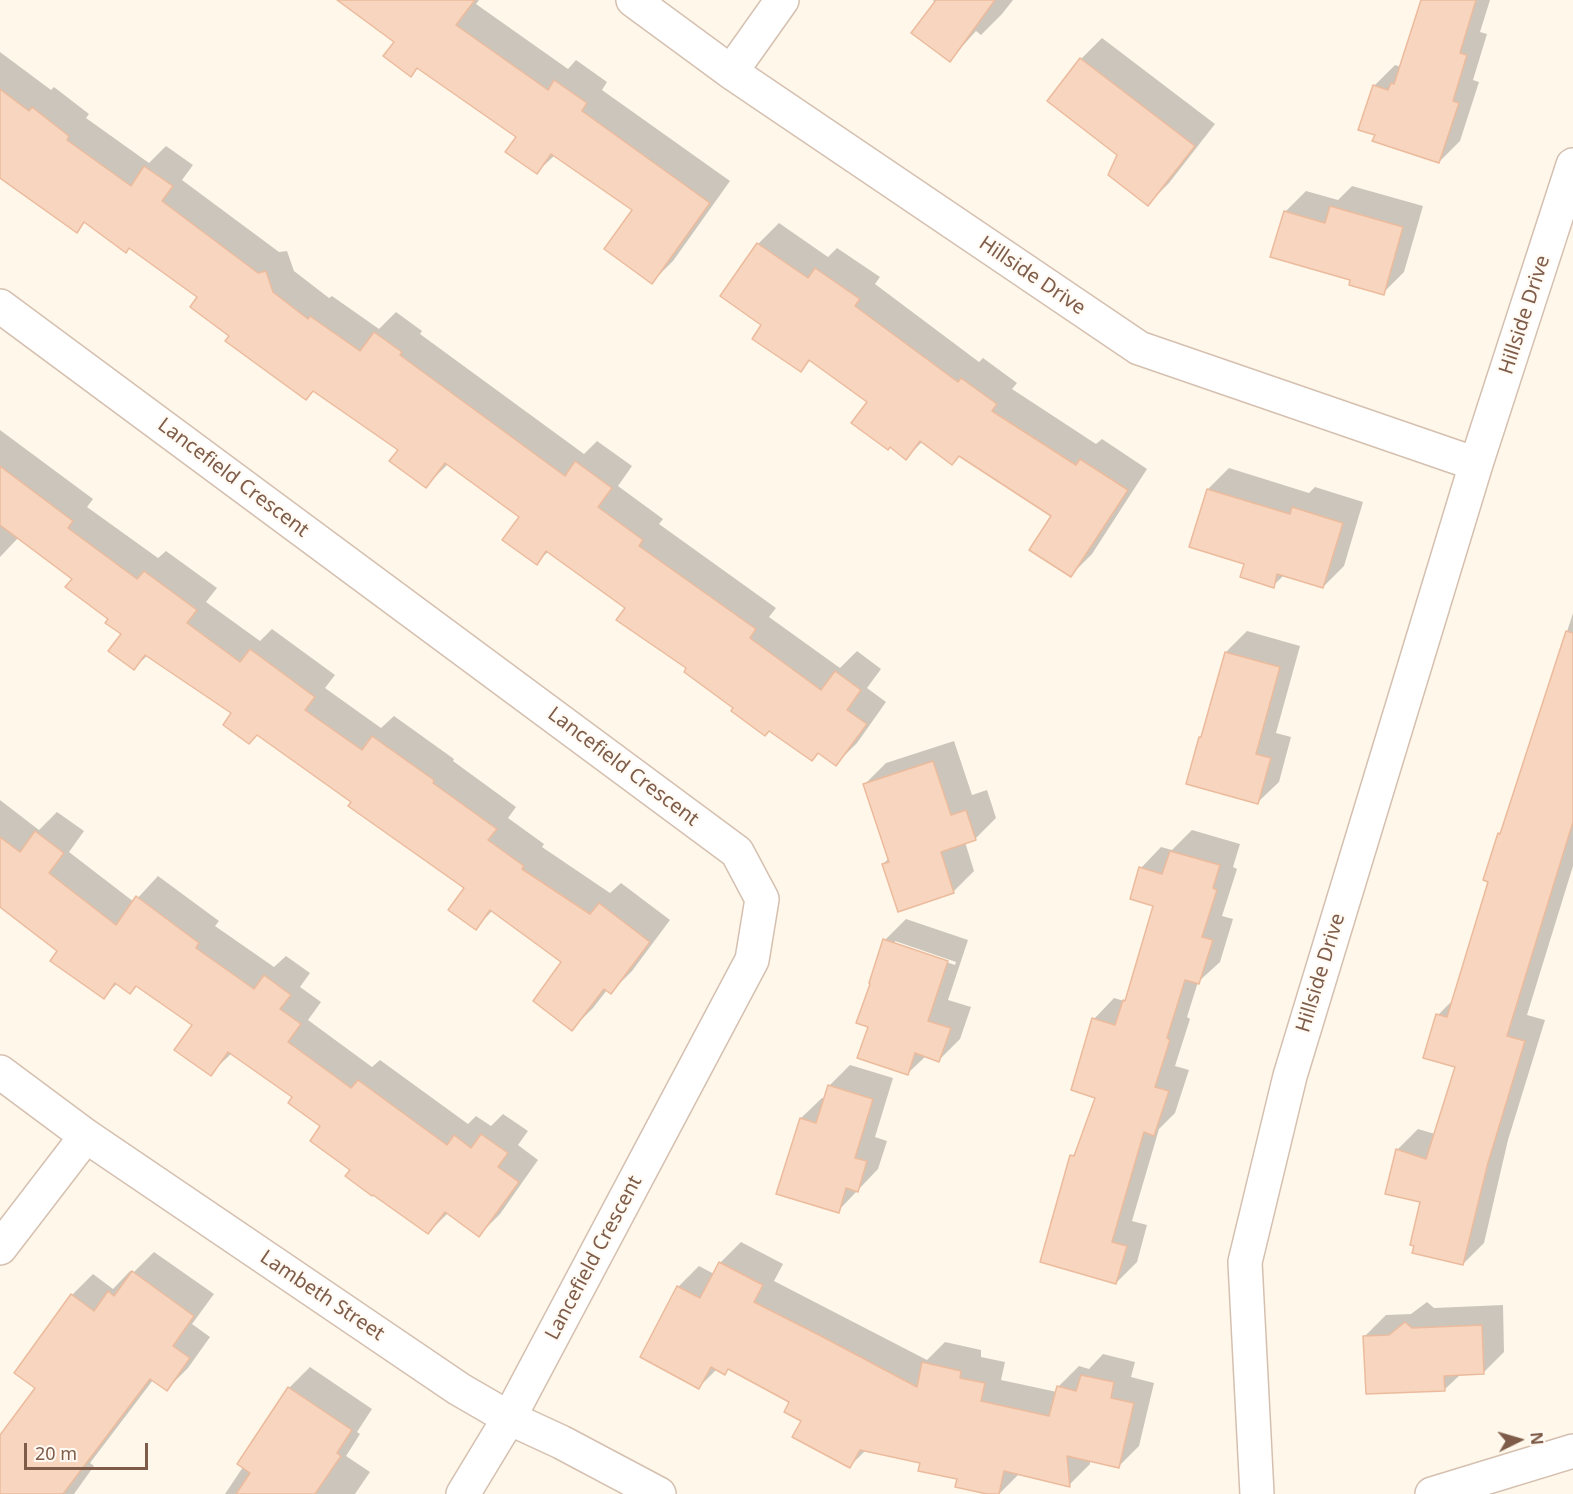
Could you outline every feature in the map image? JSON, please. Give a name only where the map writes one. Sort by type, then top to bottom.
[{"type":"street","name":"Hillside Drive","points":[[633,0],[731,72],[1139,348],[1476,464]]},
{"type":"street","points":[[731,72],[782,0]]},
{"type":"street","name":"Hillside Drive","points":[[1257,1494],[1245,1262],[1290,1076],[1476,464],[1573,165]]},
{"type":"street","name":"Lancefield Crescent","points":[[0,306],[737,852],[762,899],[752,960],[509,1418],[462,1494]]},
{"type":"street","name":"Lambeth Street","points":[[0,1072],[86,1136],[459,1389],[509,1418],[561,1442],[659,1494]]},
{"type":"street","points":[[0,1248],[86,1136]]},
{"type":"street","points":[[1432,1494],[1573,1451]]},
{"type":"building","points":[[337,0],[475,0],[456,25],[548,90],[554,80],[587,103],[582,111],[710,203],[652,284],[604,249],[632,210],[551,154],[537,174],[505,152],[516,137],[417,68],[411,77],[383,56],[394,42]]},
{"type":"building","points":[[936,0],[995,0],[950,62],[911,33]]},
{"type":"building","points":[[1421,0],[1476,0],[1460,53],[1467,55],[1453,101],[1459,103],[1439,163],[1372,141],[1375,135],[1358,130],[1373,85],[1388,90],[1391,83],[1394,84]]},
{"type":"building","points":[[1080,58],[1195,146],[1148,206],[1108,175],[1117,155],[1047,101]]},
{"type":"building","points":[[0,89],[29,111],[32,107],[69,136],[67,140],[131,186],[144,166],[173,186],[162,201],[258,273],[266,271],[273,292],[308,319],[310,316],[360,351],[374,332],[402,352],[400,355],[565,476],[575,461],[612,488],[598,507],[643,540],[639,546],[756,629],[750,638],[821,690],[835,671],[861,690],[847,710],[867,724],[836,766],[818,753],[812,761],[769,731],[765,736],[731,711],[733,708],[684,672],[686,668],[616,620],[625,608],[546,551],[537,565],[502,540],[519,517],[445,463],[426,488],[389,461],[398,450],[313,391],[306,400],[225,341],[229,336],[190,307],[197,297],[129,248],[126,253],[84,222],[77,233],[0,178]]},
{"type":"building","points":[[1330,206],[1403,227],[1384,295],[1349,285],[1350,280],[1270,257],[1284,211],[1325,223]]},
{"type":"building","points":[[757,243],[808,278],[815,268],[860,299],[855,306],[958,382],[961,378],[997,404],[992,411],[1076,465],[1080,459],[1128,490],[1071,577],[1029,550],[1051,516],[959,456],[952,465],[920,441],[906,460],[890,447],[888,450],[851,423],[867,402],[809,360],[801,372],[752,339],[761,325],[720,296]]},
{"type":"building","points":[[0,466],[73,521],[68,528],[137,579],[144,571],[197,610],[187,623],[240,662],[250,649],[315,697],[305,710],[362,750],[372,736],[434,780],[433,783],[497,829],[488,840],[524,866],[522,869],[590,914],[599,903],[650,942],[611,994],[604,989],[572,1031],[533,1001],[561,962],[490,910],[476,930],[448,910],[464,888],[348,806],[351,802],[257,735],[249,744],[223,725],[231,713],[145,655],[134,670],[108,651],[121,634],[105,623],[108,619],[65,587],[72,579],[0,525]]},
{"type":"building","points":[[1207,489],[1290,514],[1292,507],[1343,523],[1323,588],[1277,574],[1274,588],[1240,577],[1244,564],[1189,547]]},
{"type":"building","points":[[1566,631],[1573,633],[1573,822],[1507,1036],[1525,1041],[1488,1163],[1463,1265],[1412,1253],[1414,1246],[1410,1245],[1420,1202],[1385,1194],[1396,1149],[1426,1159],[1455,1067],[1423,1058],[1436,1014],[1447,1017],[1488,882],[1483,880]]},
{"type":"building","points":[[1225,652],[1280,667],[1256,754],[1271,758],[1258,804],[1186,784]]},
{"type":"building","points":[[933,761],[951,815],[966,810],[976,840],[941,852],[954,893],[898,912],[882,864],[889,862],[863,784]]},
{"type":"building","points":[[35,831],[64,853],[49,873],[116,925],[136,896],[199,943],[196,948],[254,989],[264,975],[291,995],[280,1009],[301,1024],[288,1042],[351,1088],[358,1080],[447,1145],[454,1135],[471,1148],[481,1134],[508,1153],[498,1167],[519,1182],[479,1237],[445,1212],[428,1234],[372,1196],[345,1176],[350,1170],[310,1141],[320,1126],[288,1103],[292,1097],[228,1052],[211,1076],[174,1050],[192,1025],[136,986],[130,994],[115,983],[104,999],[50,961],[57,951],[0,907],[0,837],[20,852]]},
{"type":"building","points":[[1170,851],[1220,865],[1213,888],[1217,890],[1202,937],[1213,940],[1199,984],[1185,980],[1167,1038],[1170,1040],[1155,1087],[1169,1091],[1154,1136],[1144,1132],[1112,1242],[1127,1246],[1116,1284],[1040,1262],[1070,1155],[1074,1156],[1095,1098],[1071,1090],[1092,1018],[1115,1025],[1123,1000],[1125,1001],[1153,906],[1130,899],[1139,867],[1162,874]]},
{"type":"building","points":[[883,939],[948,961],[928,1021],[951,1028],[939,1062],[915,1053],[908,1075],[857,1058],[868,1027],[856,1023]]},
{"type":"building","points":[[828,1085],[873,1099],[855,1158],[867,1161],[858,1192],[846,1188],[839,1213],[776,1194],[800,1118],[816,1123]]},
{"type":"building","points":[[719,1262],[763,1285],[754,1302],[917,1387],[922,1362],[961,1371],[960,1378],[985,1383],[981,1401],[1049,1416],[1057,1386],[1076,1391],[1081,1375],[1114,1382],[1111,1398],[1134,1403],[1119,1468],[1067,1456],[1070,1487],[1004,1471],[999,1494],[987,1494],[955,1487],[957,1479],[918,1471],[920,1463],[860,1450],[850,1468],[792,1437],[801,1421],[784,1412],[789,1402],[728,1369],[725,1375],[711,1367],[699,1389],[640,1357],[677,1286],[700,1298]]},
{"type":"building","points":[[132,1271],[194,1316],[173,1346],[190,1358],[167,1391],[150,1379],[63,1494],[0,1494],[0,1435],[35,1388],[14,1373],[71,1294],[94,1311],[108,1291],[114,1296]]},
{"type":"building","points":[[1405,1322],[1412,1328],[1482,1325],[1484,1374],[1444,1376],[1445,1391],[1366,1394],[1363,1336],[1389,1335]]},
{"type":"building","points":[[288,1387],[352,1430],[337,1453],[341,1456],[315,1494],[236,1494],[250,1473],[237,1464]]}]
